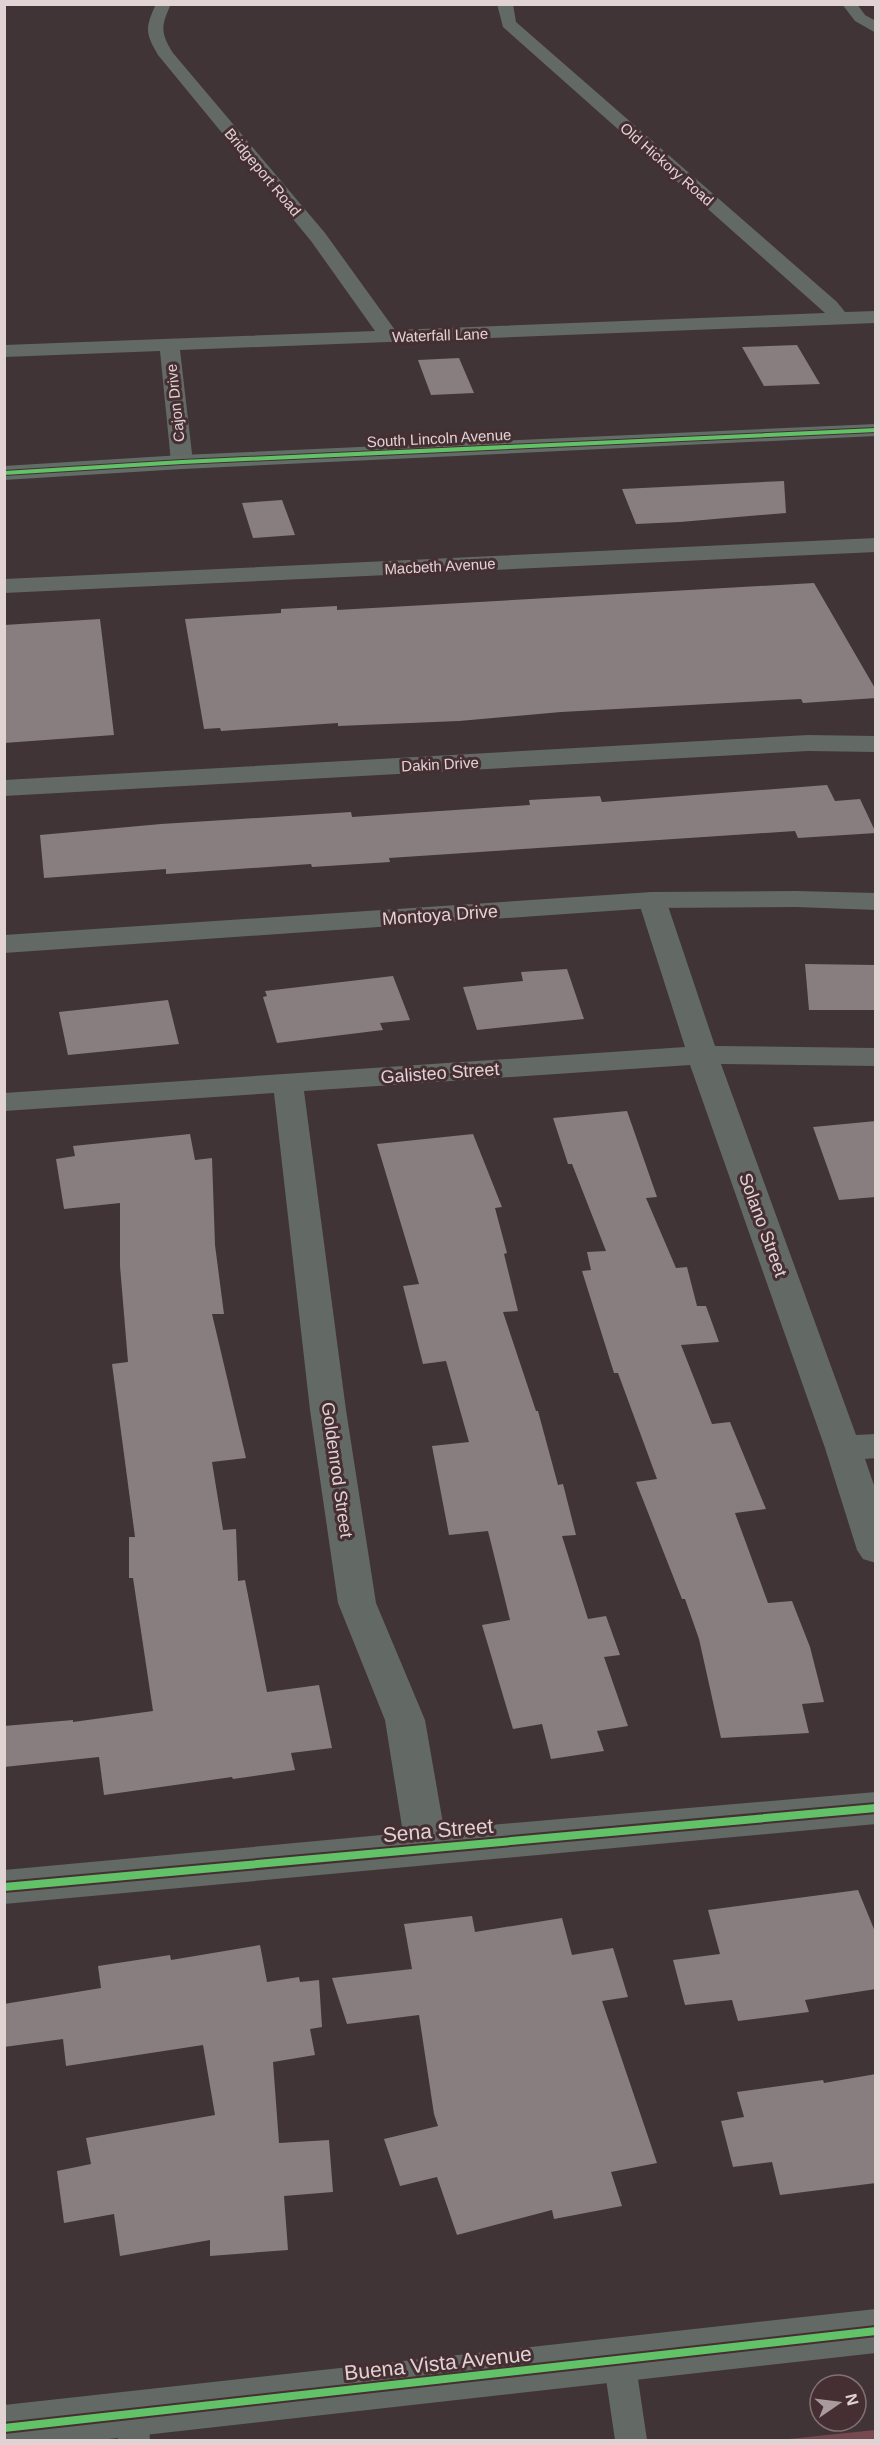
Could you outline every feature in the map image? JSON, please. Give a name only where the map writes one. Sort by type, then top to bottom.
[{"type":"main road","name":"South Lincoln Avenue","points":[[4,473],[182,462],[876,430]]},
{"type":"street","name":"Bridgeport Road","points":[[164,4],[154,25],[158,40],[166,55],[318,237],[383,325],[387,337]]},
{"type":"street","name":"Old Hickory Road","points":[[505,4],[508,24],[830,306],[839,318]]},
{"type":"street","points":[[849,4],[860,18],[876,28]]},
{"type":"street","name":"Waterfall Lane","points":[[4,351],[876,316]]},
{"type":"street","name":"Cajon Drive","points":[[169,344],[182,462]]},
{"type":"street","name":"Macbeth Avenue","points":[[4,586],[876,545]]},
{"type":"street","name":"Dakin Drive","points":[[4,788],[785,745],[876,744]]},
{"type":"street","name":"Montoya Drive","points":[[4,944],[652,900],[796,899],[876,902]]},
{"type":"street","name":"Solano Street","points":[[652,900],[703,1055],[859,1447],[876,1550]]},
{"type":"street","name":"Galisteo Street","points":[[4,1102],[703,1055],[876,1057]]},
{"type":"street","name":"Goldenrod Street","points":[[288,1084],[328,1410],[357,1603],[405,1720],[426,1847]]},
{"type":"street","name":"Sena Street","points":[[4,1887],[876,1808]]},
{"type":"street","name":"Buena Vista Avenue","points":[[4,2428],[133,2427],[619,2359],[876,2331]]},
{"type":"lane","points":[[619,2359],[631,2440]]},
{"type":"shaded area","points":[[875,2430],[875,2440],[779,2440],[868,2433],[868,2431]]},
{"type":"building","points":[[797,345],[820,384],[764,386],[742,347]]},
{"type":"building","points":[[459,358],[474,393],[431,395],[418,360]]},
{"type":"building","points":[[784,481],[786,513],[680,522],[636,524],[622,489]]},
{"type":"building","points":[[282,500],[295,535],[253,538],[242,503]]},
{"type":"building","points":[[814,583],[876,690],[876,698],[803,703],[801,699],[561,712],[459,721],[338,726],[338,723],[221,731],[220,728],[204,729],[185,619],[281,613],[281,609],[337,606],[337,610]]},
{"type":"building","points":[[100,619],[114,735],[4,743],[4,625]]},
{"type":"building","points":[[827,785],[835,801],[860,799],[876,833],[798,838],[795,831],[389,858],[390,862],[312,867],[311,864],[166,874],[166,869],[44,878],[40,835],[161,824],[351,812],[352,817],[530,805],[529,800],[600,796],[602,802]]},
{"type":"building","points":[[805,964],[876,965],[876,1010],[809,1010]]},
{"type":"building","points":[[567,969],[584,1019],[477,1030],[463,987],[523,981],[521,972]]},
{"type":"building","points":[[393,976],[410,1020],[380,1023],[383,1030],[277,1043],[263,997],[267,996],[265,991]]},
{"type":"building","points":[[168,1000],[179,1044],[68,1055],[59,1012]]},
{"type":"building","points":[[627,1111],[657,1197],[646,1198],[676,1268],[687,1267],[697,1306],[706,1306],[719,1342],[681,1345],[712,1424],[730,1422],[766,1509],[735,1513],[768,1603],[792,1601],[810,1647],[824,1702],[802,1704],[809,1733],[721,1738],[699,1639],[685,1599],[682,1599],[636,1482],[657,1479],[618,1373],[614,1373],[582,1271],[591,1270],[587,1252],[606,1251],[572,1164],[568,1164],[553,1118]]},
{"type":"building","points":[[876,1121],[876,1197],[839,1200],[813,1127]]},
{"type":"building","points":[[190,1134],[195,1160],[212,1158],[215,1245],[224,1314],[212,1314],[246,1458],[212,1462],[223,1530],[236,1529],[238,1581],[245,1580],[267,1692],[319,1685],[332,1748],[291,1753],[295,1770],[104,1795],[99,1757],[4,1767],[4,1726],[73,1720],[73,1722],[153,1711],[133,1578],[129,1578],[129,1537],[135,1537],[112,1364],[128,1362],[120,1266],[120,1203],[64,1209],[56,1159],[75,1156],[73,1146]]},
{"type":"building","points":[[473,1134],[502,1207],[495,1208],[507,1253],[504,1254],[518,1311],[503,1312],[536,1411],[538,1411],[558,1485],[563,1484],[576,1535],[562,1536],[588,1619],[606,1616],[620,1655],[604,1657],[628,1726],[597,1731],[604,1751],[551,1759],[542,1724],[513,1729],[482,1625],[510,1620],[488,1531],[449,1535],[432,1446],[469,1442],[446,1361],[423,1364],[403,1286],[419,1284],[377,1144]]},
{"type":"building","points":[[858,1890],[876,1934],[876,1989],[805,2000],[809,2012],[738,2021],[732,2000],[685,2005],[673,1960],[720,1954],[708,1910]]},
{"type":"building","points":[[472,1916],[475,1932],[562,1918],[572,1955],[613,1948],[628,1997],[602,2001],[657,2163],[611,2172],[622,2206],[554,2219],[552,2210],[457,2235],[437,2177],[400,2186],[384,2139],[438,2126],[434,2114],[419,2015],[347,2024],[332,1978],[412,1969],[404,1924]]},
{"type":"building","points":[[260,1945],[267,1982],[299,1977],[300,1982],[319,1980],[322,2027],[310,2029],[315,2055],[273,2062],[279,2143],[329,2140],[333,2192],[284,2196],[288,2250],[210,2256],[210,2240],[120,2256],[114,2214],[64,2223],[57,2171],[91,2164],[86,2138],[215,2115],[203,2045],[66,2066],[63,2039],[4,2047],[4,2004],[101,1988],[98,1966],[170,1955],[171,1960]]},
{"type":"building","points":[[876,2074],[876,2183],[780,2195],[772,2162],[733,2167],[721,2121],[744,2117],[737,2092],[823,2080],[824,2083]]},
{"type":"cycle path","points":[[4,473],[182,462],[876,430]]},
{"type":"cycle path","points":[[4,1887],[876,1808]]},
{"type":"cycle path","points":[[4,2428],[876,2331]]}]
